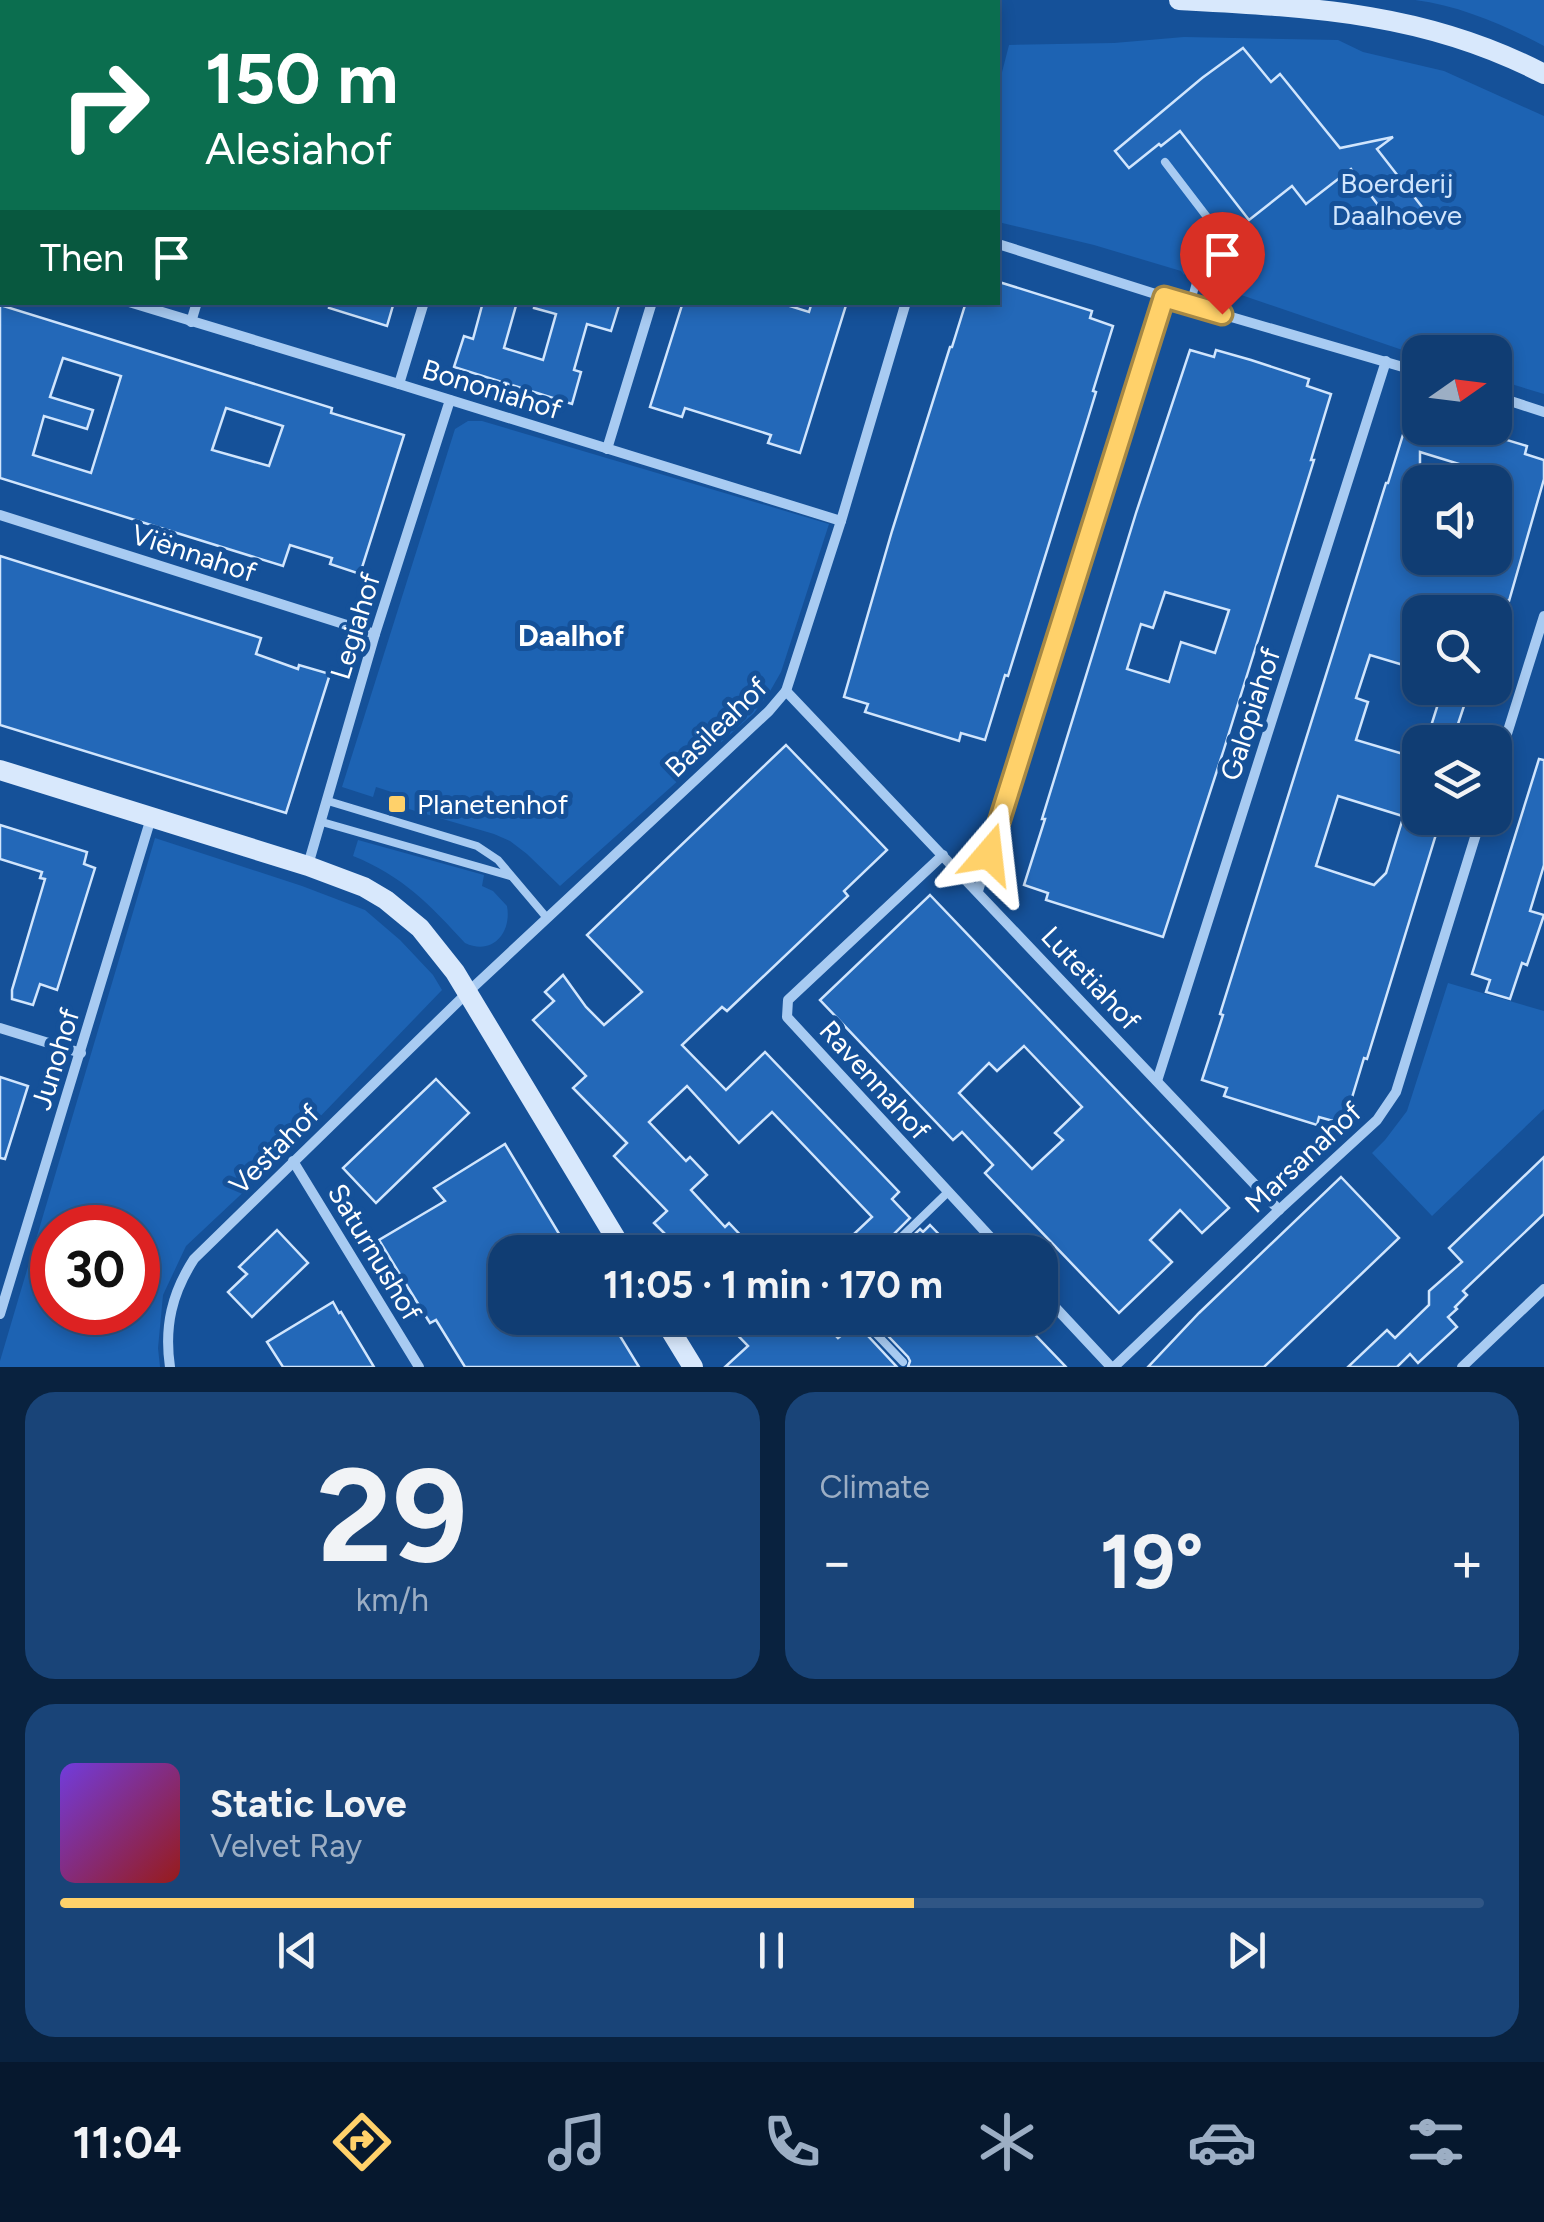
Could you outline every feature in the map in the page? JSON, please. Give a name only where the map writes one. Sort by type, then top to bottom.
[{"type":"street","points":[[1179,0],[1320,8],[1414,24],[1464,39],[1544,74]]},
{"type":"street","points":[[1000,245],[1190,305],[1402,366]]},
{"type":"street","points":[[978,891],[1164,297]]},
{"type":"street","name":"Bononiahof","points":[[138,305],[841,522]]},
{"type":"street","points":[[190,322],[195,305]]},
{"type":"street","points":[[399,384],[423,305]]},
{"type":"street","points":[[607,449],[651,305]]},
{"type":"street","name":"Basileahof","points":[[468,992],[770,711],[786,691],[905,305]]},
{"type":"street","name":"Galopiahof","points":[[1157,1081],[1386,360]]},
{"type":"street","name":"Legiahof","points":[[308,866],[375,634],[450,400]]},
{"type":"street","points":[[1512,402],[1544,412]]},
{"type":"street","name":"Viënnahof","points":[[0,515],[375,634]]},
{"type":"street","points":[[1510,725],[1544,616]]},
{"type":"street","name":"Lutetiahof","points":[[786,691],[1279,1210]]},
{"type":"street","points":[[0,770],[308,866],[364,887],[386,900],[429,938],[468,992],[614,1235]]},
{"type":"street","name":"Junohof","points":[[0,1314],[151,817]]},
{"type":"street","name":"Marsanahof","points":[[1113,1367],[1377,1120],[1396,1092],[1475,835]]},
{"type":"street","name":"Ravennahof","points":[[943,855],[788,1000],[787,1017],[988,1235]]},
{"type":"street","name":"Vestahof","points":[[170,1367],[170,1314],[182,1278],[194,1259],[468,992]]},
{"type":"street","points":[[0,1028],[80,1053]]},
{"type":"street","name":"Saturnushof","points":[[293,1161],[419,1367]]},
{"type":"street","points":[[0,1260],[15,1265]]},
{"type":"street","points":[[1462,1367],[1544,1288]]},
{"type":"street","points":[[1058,1310],[1113,1367]]},
{"type":"street","points":[[673,1335],[692,1367]]},
{"type":"lane","points":[[1166,162],[1211,227],[1190,305]]},
{"type":"lane","points":[[328,800],[477,846],[498,860],[547,918]]},
{"type":"lane","points":[[322,822],[513,876]]},
{"type":"lane","points":[[904,1235],[947,1193]]},
{"type":"lane","points":[[877,1335],[903,1362]]},
{"type":"green space","points":[[1415,0],[1544,0],[1544,46],[1482,17]]},
{"type":"green space","name":"Boerderij Daalhoeve","points":[[1184,37],[1338,40],[1363,52],[1444,71],[1544,116],[1544,394],[1512,384],[1512,335],[1402,335],[1402,350],[1212,285],[1213,281],[1186,272],[1184,275],[1094,245],[1000,222],[1000,80],[1009,45]]},
{"type":"green space","points":[[468,421],[482,421],[829,524],[781,672],[769,693],[754,713],[560,886],[510,841],[395,805],[398,794],[376,787],[373,797],[342,787],[455,429]]},
{"type":"green space","points":[[155,838],[365,910],[400,940],[442,990],[286,1152],[186,1246],[163,1295],[160,1327],[160,1205],[46,1205]]},
{"type":"green space","points":[[358,840],[484,875],[482,886],[507,906],[503,933],[484,946],[465,943],[401,882],[353,856]]},
{"type":"green space","points":[[1448,983],[1544,1011],[1544,1109],[1432,1216],[1372,1153],[1407,1111]]},
{"type":"green space","points":[[30,1260],[30,1335],[159,1335],[160,1367],[0,1367]]},
{"type":"building","points":[[1243,48],[1271,82],[1280,74],[1340,148],[1393,137],[1377,149],[1426,212],[1387,217],[1351,169],[1306,204],[1292,186],[1249,220],[1180,131],[1129,168],[1115,151]]},
{"type":"building","points":[[1000,282],[1092,311],[1090,318],[1113,326],[1089,415],[985,740],[961,733],[959,741],[865,712],[868,704],[844,697],[892,531],[965,305],[1000,305]]},
{"type":"building","points":[[0,305],[332,408],[331,413],[404,435],[360,574],[330,564],[332,558],[290,545],[283,566],[0,478]],"holes":[[[63,358],[121,376],[91,473],[33,455],[44,416],[87,429],[93,410],[50,397]],[[226,408],[283,426],[269,466],[212,450]]]},
{"type":"building","points":[[330,305],[393,305],[387,326]]},
{"type":"building","points":[[482,305],[516,305],[504,348],[543,360],[556,314],[534,305],[619,305],[611,331],[587,324],[574,370],[581,372],[572,404],[454,367],[464,336],[473,339]]},
{"type":"building","points":[[682,305],[787,305],[809,312],[811,305],[846,305],[800,453],[768,443],[771,435],[685,408],[682,417],[650,407]]},
{"type":"building","points":[[1190,350],[1214,357],[1216,350],[1251,360],[1309,379],[1307,386],[1331,394],[1314,460],[1163,937],[1046,900],[1048,893],[1024,885],[1136,513]],"holes":[[[1165,592],[1229,610],[1215,653],[1181,642],[1169,682],[1127,669],[1141,624],[1153,628]]]},
{"type":"building","points":[[1402,438],[1402,445],[1512,445],[1512,442],[1527,446],[1525,454],[1544,460],[1544,479],[1511,595],[1402,595],[1402,665],[1370,655],[1356,698],[1368,702],[1356,740],[1402,754],[1402,816],[1338,796],[1316,866],[1374,885],[1386,873],[1402,821],[1402,835],[1436,835],[1344,1124],[1319,1117],[1317,1125],[1224,1096],[1227,1088],[1202,1080]]},
{"type":"building","points":[[0,556],[261,638],[256,654],[298,669],[299,665],[330,674],[286,813],[0,725]]},
{"type":"building","points":[[1438,705],[1464,705],[1458,725],[1431,725]]},
{"type":"building","points":[[786,745],[887,850],[844,891],[848,896],[727,1011],[722,1007],[682,1045],[726,1090],[765,1052],[899,1192],[892,1199],[910,1218],[893,1235],[853,1235],[872,1217],[772,1112],[739,1143],[687,1086],[649,1122],[686,1161],[690,1157],[707,1175],[691,1190],[725,1227],[729,1223],[740,1235],[666,1235],[654,1223],[667,1211],[614,1156],[627,1143],[573,1088],[586,1076],[533,1020],[554,1001],[545,992],[563,975],[604,1025],[642,992],[587,935]]},
{"type":"building","points":[[1539,759],[1544,760],[1544,865],[1530,911],[1544,915],[1527,965],[1522,963],[1510,999],[1486,992],[1490,980],[1472,974]]},
{"type":"building","points":[[0,825],[87,852],[84,864],[95,868],[57,990],[40,984],[33,1005],[12,999],[12,990],[45,879],[40,878],[42,872],[0,859]]},
{"type":"building","points":[[930,895],[1229,1208],[1202,1233],[1180,1210],[1150,1240],[1172,1262],[1119,1313],[1058,1249],[1058,1235],[1044,1235],[985,1173],[993,1165],[962,1132],[953,1140],[820,1000]],"holes":[[[1024,1046],[1082,1107],[1055,1133],[1063,1140],[1032,1169],[959,1093],[989,1063],[997,1071]]]},
{"type":"building","points":[[0,1077],[28,1086],[5,1159],[0,1158]]},
{"type":"building","points":[[436,1079],[469,1113],[376,1203],[343,1168]]},
{"type":"building","points":[[505,1144],[560,1235],[488,1235],[488,1335],[619,1335],[639,1367],[465,1367],[436,1320],[430,1323],[379,1240],[445,1201],[434,1188]]},
{"type":"building","points":[[1544,1157],[1544,1214],[1463,1291],[1467,1295],[1448,1317],[1457,1327],[1418,1363],[1410,1354],[1397,1367],[1348,1367],[1387,1330],[1395,1338],[1429,1305],[1429,1291],[1462,1262],[1449,1248]]},
{"type":"building","points":[[1341,1177],[1399,1238],[1264,1367],[1148,1367],[1199,1313]]},
{"type":"building","points":[[930,1225],[940,1235],[914,1235],[920,1229],[923,1232]]},
{"type":"building","points":[[277,1230],[308,1263],[252,1317],[228,1292],[247,1274],[239,1267]]},
{"type":"building","points":[[333,1302],[374,1367],[283,1367],[267,1342]]},
{"type":"building","points":[[737,1335],[838,1338],[867,1335],[897,1367],[725,1367],[748,1346]]},
{"type":"building","points":[[887,1335],[1035,1335],[1066,1367],[908,1367],[908,1357]]},
{"type":"place","name":"Planetenhof","points":[[397,804]]},
{"type":"district","name":"Daalhof","points":[[571,635]]},
{"type":"route","points":[[989,854],[1164,297],[1222,314]]}]
